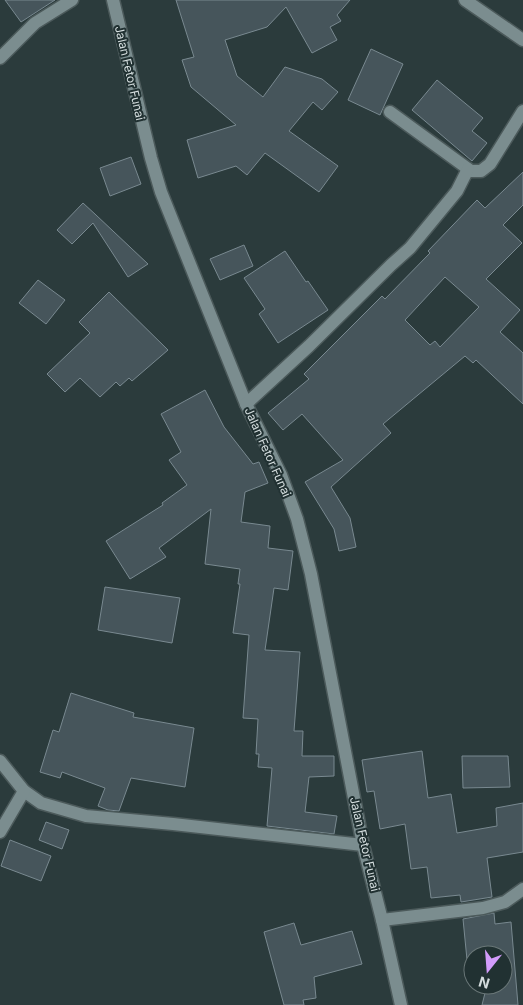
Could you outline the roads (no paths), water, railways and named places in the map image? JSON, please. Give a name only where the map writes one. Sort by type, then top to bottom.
[{"type":"street","points":[[0,58],[35,23],[72,0]]},
{"type":"street","name":"Jalan Fetor Funai","points":[[113,0],[150,158],[161,192],[246,404],[281,475],[297,520],[311,574],[363,845],[401,1005]]},
{"type":"street","points":[[465,0],[523,40]]},
{"type":"street","points":[[390,112],[468,169],[481,171],[490,164],[523,111]]},
{"type":"street","points":[[246,404],[410,248],[457,191],[468,169]]},
{"type":"street","points":[[0,761],[24,792],[41,803],[86,816],[363,845]]},
{"type":"street","points":[[0,832],[24,792]]},
{"type":"street","points":[[382,920],[482,908],[505,902],[523,889]]}]
